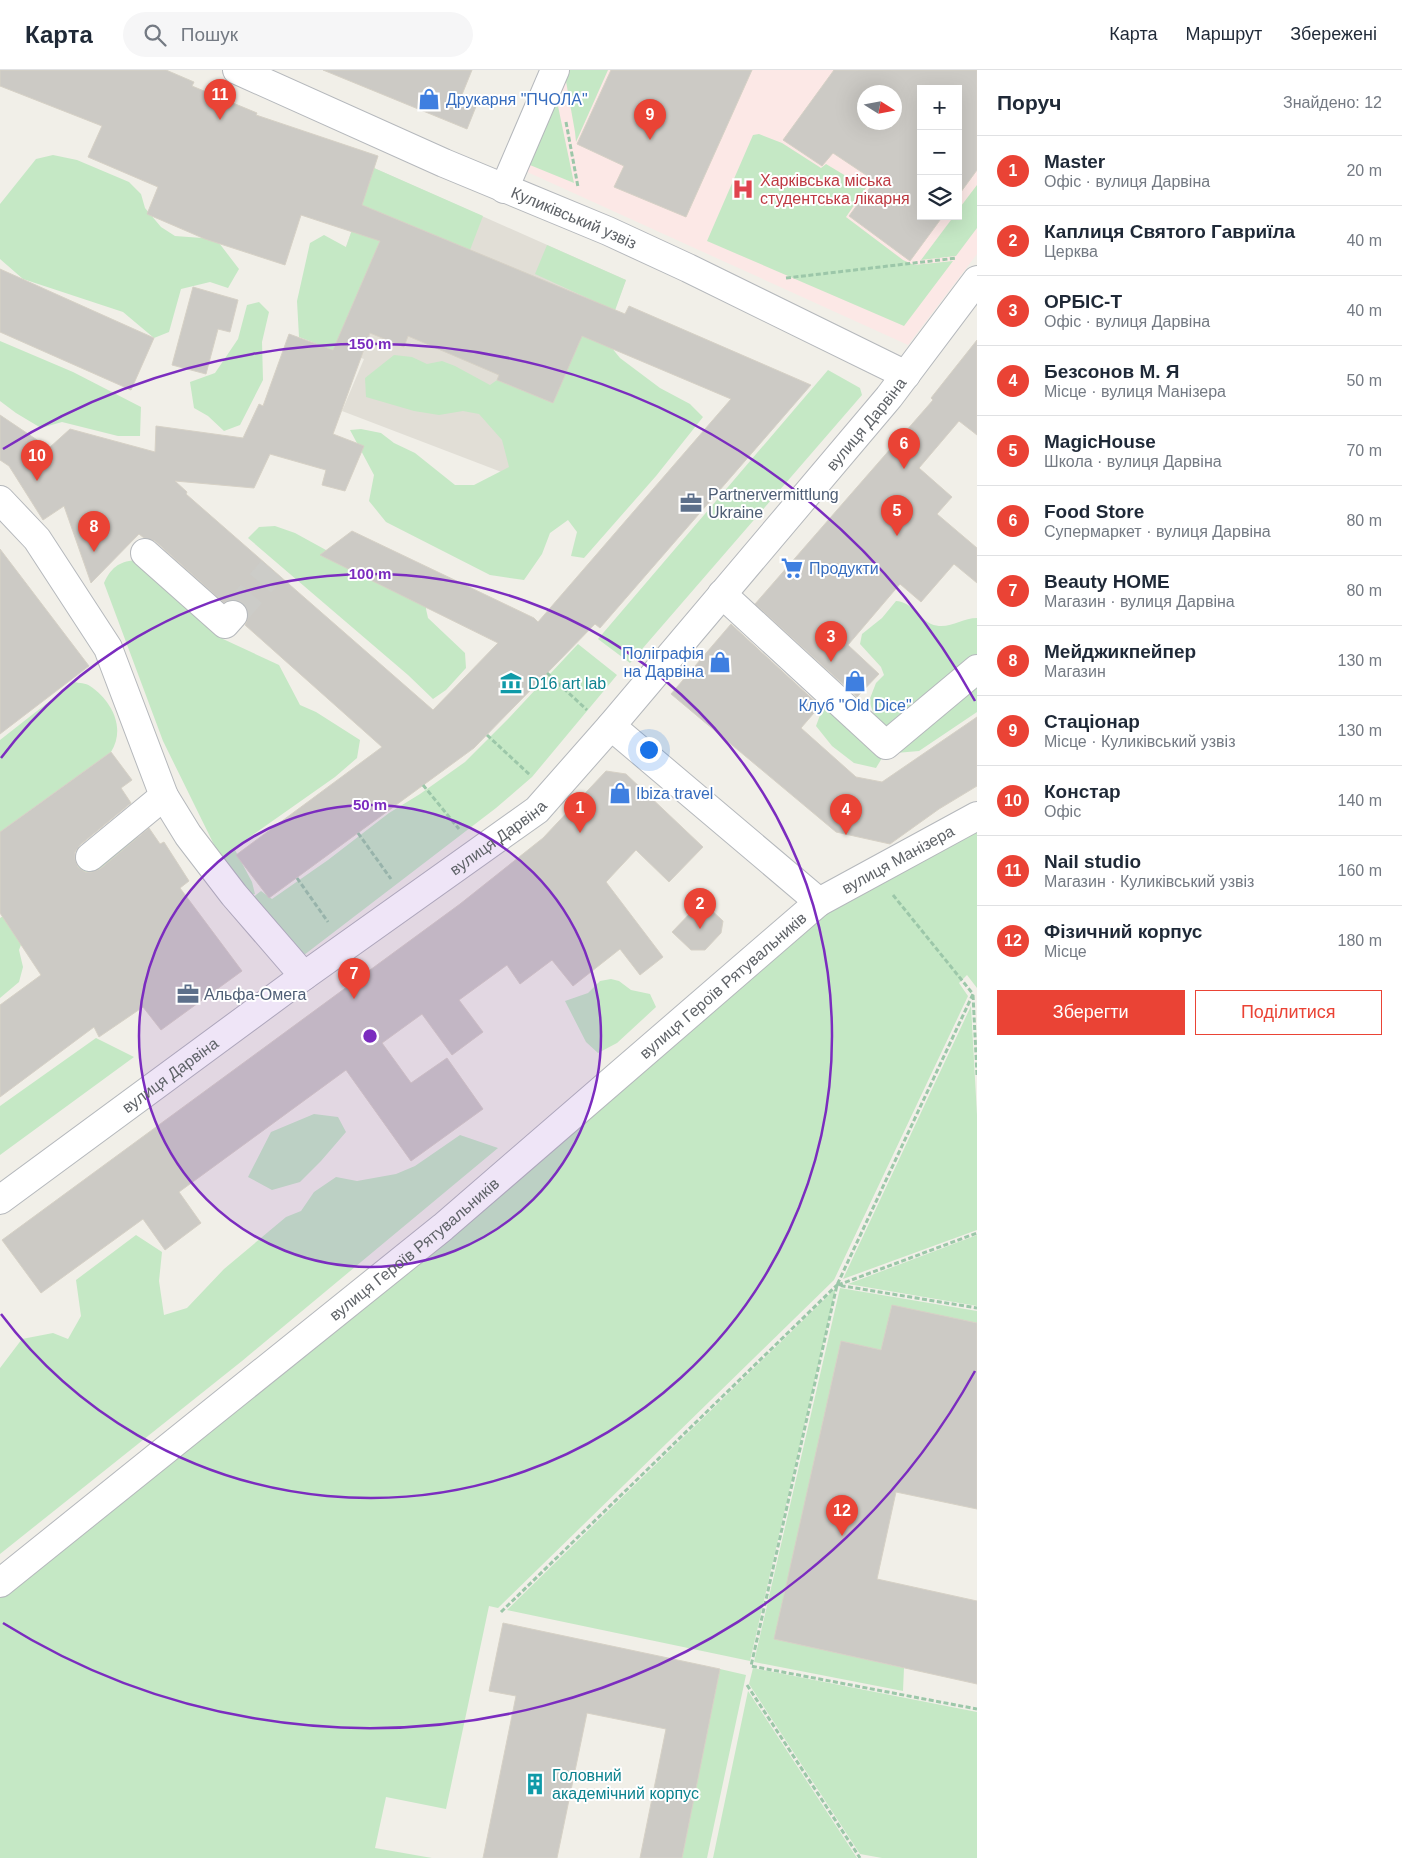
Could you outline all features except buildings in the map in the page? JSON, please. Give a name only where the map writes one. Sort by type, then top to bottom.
[{"type":"street","name":"Куликівський узвіз","points":[[237,70],[504,188],[608,231],[906,375]]},
{"type":"street","points":[[504,188],[555,70]]},
{"type":"street","name":"вулиця Дарвіна","points":[[0,1200],[304,976],[537,810],[611,726],[906,375],[977,280]]},
{"type":"street","points":[[0,500],[37,539],[108,648],[164,796],[188,835],[234,895],[304,976]]},
{"type":"street","points":[[146,553],[225,624],[233,615]]},
{"type":"street","points":[[722,594],[886,745],[977,668]]},
{"type":"street","points":[[611,726],[819,902]]},
{"type":"street","points":[[90,857],[164,796]]},
{"type":"street","name":"вулиця Манізера","points":[[819,902],[977,816]]},
{"type":"street","name":"вулиця Героїв Рятувальників","points":[[0,1583],[443,1227],[819,902]]},
{"type":"path","points":[[565,116],[578,188]]},
{"type":"path","points":[[786,278],[960,257]]},
{"type":"path","points":[[547,673],[588,711]]},
{"type":"path","points":[[487,735],[532,777]]},
{"type":"path","points":[[423,785],[462,834]]},
{"type":"path","points":[[358,832],[395,885]]},
{"type":"path","points":[[874,872],[973,994],[977,1075]]},
{"type":"path","points":[[297,878],[330,924]]},
{"type":"path","points":[[973,994],[838,1285],[751,1666],[977,1709]]},
{"type":"path","points":[[501,1612],[838,1285],[977,1233]]},
{"type":"path","points":[[838,1285],[977,1308]]},
{"type":"path","points":[[747,1685],[860,1858]]},
{"type":"shaded area","name":"Харківська міська студентська лікарня","points":[[544,70],[977,70],[977,254],[908,345],[505,162]]},
{"type":"shaded area","points":[[374,168],[626,280],[546,489],[342,411],[364,359],[312,342]]},
{"type":"green space","points":[[564,70],[608,70],[576,142],[575,132]]},
{"type":"green space","points":[[553,82],[574,183],[520,161]]},
{"type":"green space","points":[[759,134],[782,143],[821,168],[826,164],[866,188],[846,217],[903,260],[914,265],[953,261],[904,326],[707,241],[753,135]]},
{"type":"green space","points":[[53,155],[77,160],[129,182],[141,194],[145,208],[161,227],[175,236],[216,239],[239,269],[228,288],[210,282],[181,289],[169,332],[154,338],[123,312],[23,279],[0,259],[0,204],[36,159]]},
{"type":"green space","points":[[374,168],[483,216],[470,250],[391,217],[339,352],[299,337],[297,301],[310,243],[324,235],[346,247]]},
{"type":"green space","points":[[977,185],[977,228],[956,256],[921,260],[951,220],[962,220],[962,205]]},
{"type":"green space","points":[[547,245],[626,280],[603,344],[607,342],[620,358],[660,388],[690,404],[703,417],[656,476],[584,558],[571,556],[577,532],[568,520],[550,533],[542,554],[524,580],[490,575],[386,522],[369,501],[374,475],[350,430],[361,429],[381,433],[394,443],[415,453],[455,485],[474,485],[509,467],[502,440],[479,414],[463,411],[439,415],[414,411],[366,397],[365,378],[394,355],[412,357],[427,364],[442,361],[490,385],[497,380],[553,403],[596,302],[535,274]]},
{"type":"green space","points":[[259,302],[269,312],[262,342],[263,380],[240,425],[224,431],[208,416],[194,408],[190,382],[215,373],[238,339],[247,305]]},
{"type":"green space","points":[[0,341],[73,372],[141,407],[140,436],[118,436],[62,422],[41,428],[16,413],[0,401]]},
{"type":"green space","points":[[828,370],[860,388],[862,395],[630,663],[598,639]]},
{"type":"green space","points":[[275,526],[295,533],[366,572],[429,594],[426,609],[428,618],[465,653],[466,668],[446,690],[433,699],[408,675],[248,538],[259,527]]},
{"type":"green space","points":[[135,560],[201,612],[223,639],[279,665],[300,705],[316,712],[360,740],[357,758],[335,777],[234,848],[252,882],[255,894],[248,896],[224,865],[163,741],[104,583],[109,573],[120,564]]},
{"type":"green space","points":[[896,601],[906,604],[926,621],[937,626],[977,618],[977,712],[919,751],[896,753],[876,720],[869,701],[876,683],[884,675],[881,667],[860,644],[862,634],[882,618]]},
{"type":"green space","points":[[578,644],[617,675],[532,777],[496,808],[304,955],[246,903],[261,891],[272,899],[328,860],[389,813],[465,762]]},
{"type":"green space","points":[[74,682],[90,686],[105,699],[110,707],[117,725],[115,743],[111,752],[0,832],[0,740]]},
{"type":"green space","points":[[826,699],[882,758],[876,768],[854,763],[832,746],[816,726]]},
{"type":"green space","points":[[977,828],[977,988],[967,975],[959,983],[968,996],[834,1280],[498,1608],[489,1606],[446,1809],[386,1797],[375,1848],[432,1858],[0,1858],[0,1583],[874,872]]},
{"type":"green space","points":[[127,834],[135,835],[146,846],[24,937],[19,950],[23,967],[19,982],[0,998],[0,918]]},
{"type":"green space","points":[[611,979],[619,981],[631,990],[650,994],[656,1007],[617,1043],[598,1053],[586,1042],[565,1001],[588,993],[600,981]]},
{"type":"green space","points":[[971,1006],[977,1115],[977,1230],[843,1279]]},
{"type":"green space","points":[[96,1038],[134,1057],[0,1155],[0,1106]]},
{"type":"green space","points":[[314,1114],[338,1117],[346,1132],[300,1182],[272,1190],[248,1177],[271,1132]]},
{"type":"green space","points":[[460,1135],[498,1148],[242,1361],[0,1554],[0,1368],[22,1339],[53,1333],[68,1339],[81,1316],[76,1280],[136,1235],[162,1252],[159,1281],[164,1315],[187,1308],[224,1269],[286,1217],[301,1211],[314,1192],[336,1177],[357,1181],[396,1174],[415,1166]]},
{"type":"green space","points":[[977,1235],[977,1306],[848,1284]]},
{"type":"green space","points":[[836,1288],[750,1661],[507,1610]]},
{"type":"green space","points":[[840,1288],[977,1311],[977,1323],[892,1306],[881,1350],[841,1341],[775,1639],[904,1668],[903,1691],[754,1662]]},
{"type":"green space","points":[[753,1668],[977,1712],[977,1858],[882,1858],[860,1854],[749,1684]]},
{"type":"green space","points":[[720,1669],[746,1675],[707,1858],[682,1858]]},
{"type":"green space","points":[[748,1691],[857,1858],[713,1858]]},
{"type":"tunnel","points":[[233,615],[272,570]]},
{"type":"place","name":"Друкарня \"ПЧОЛА\"","points":[[429,99]]},
{"type":"place","name":"Nail studio","points":[[220,120]]},
{"type":"place","name":"Стаціонар","points":[[650,140]]},
{"type":"place","name":"Харківська міська студентська лікарня","points":[[743,189]]},
{"type":"place","name":"Food Store","points":[[904,469]]},
{"type":"place","name":"Констар","points":[[37,481]]},
{"type":"place","name":"Partnervermittlung Ukraine","points":[[691,503]]},
{"type":"place","name":"MagicHouse","points":[[897,536]]},
{"type":"place","name":"Мейджикпейпер","points":[[94,552]]},
{"type":"place","name":"Продукти","points":[[792,568]]},
{"type":"place","name":"Поліграфія на Дарвіна","points":[[720,662]]},
{"type":"place","name":"ОРБІС-Т","points":[[831,662]]},
{"type":"place","name":"Клуб \"Old Dice\"","points":[[855,681]]},
{"type":"place","name":"D16 art lab","points":[[511,683]]},
{"type":"place","name":"Ibiza travel","points":[[620,793]]},
{"type":"place","name":"Master","points":[[580,833]]},
{"type":"place","name":"Безсонов М. Я","points":[[846,835]]},
{"type":"place","name":"Каплиця Святого Гавриїла","points":[[700,929]]},
{"type":"place","name":"Альфа-Омега","points":[[188,994]]},
{"type":"place","name":"Beauty HOME","points":[[354,999]]},
{"type":"place","name":"Фізичний корпус","points":[[842,1536]]},
{"type":"place","name":"Головний академічний корпус","points":[[535,1784]]}]
